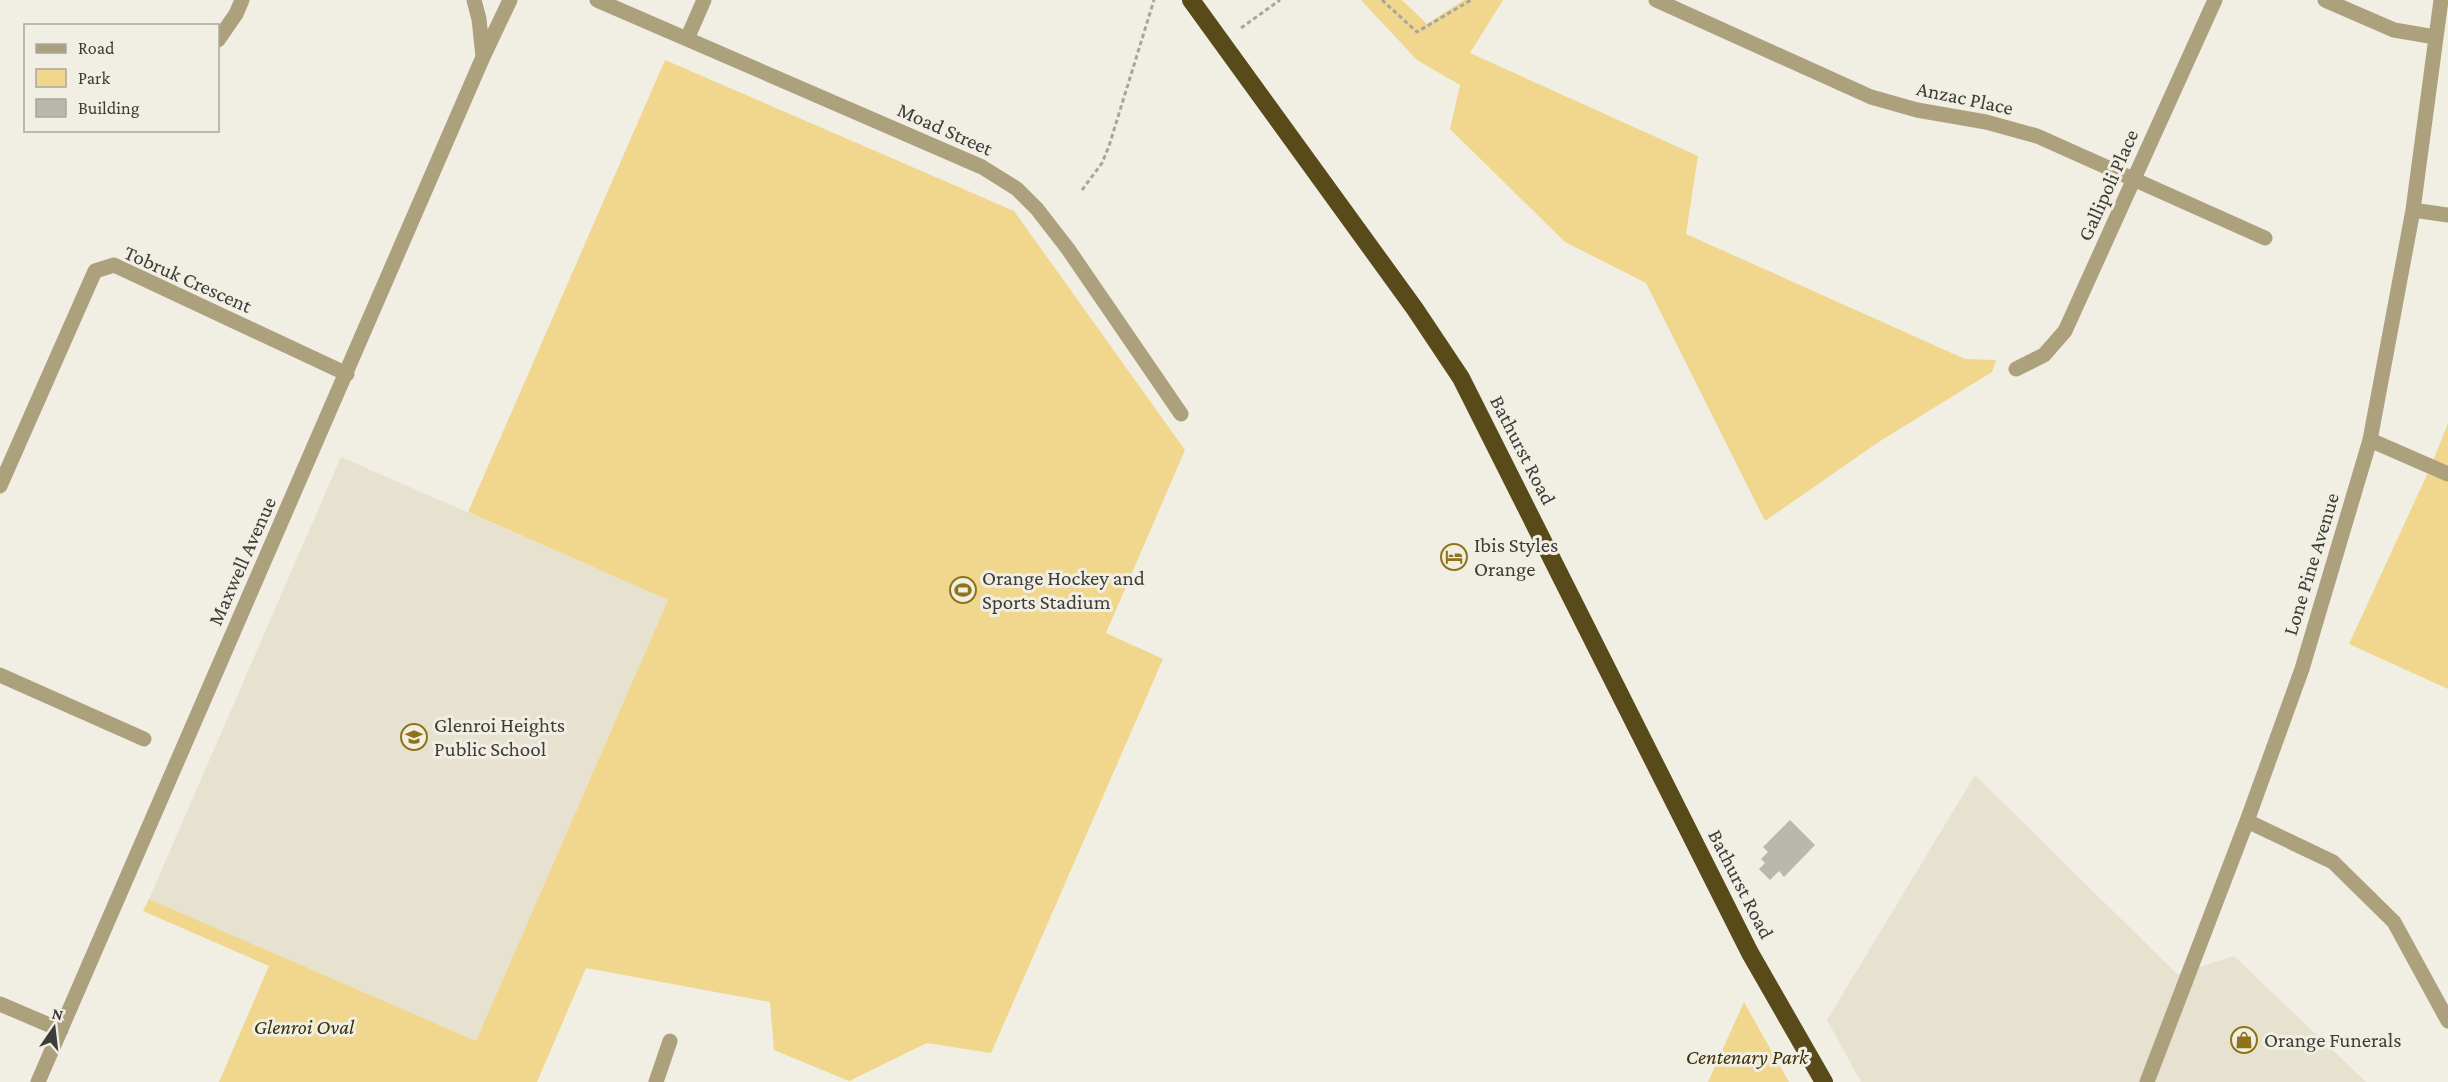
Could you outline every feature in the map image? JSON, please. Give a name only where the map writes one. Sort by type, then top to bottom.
[{"type":"highway","name":"Bathurst Road","points":[[1191,0],[1415,309],[1461,378],[1750,953],[1824,1082]]},
{"type":"street","points":[[219,39],[236,14],[242,0]]},
{"type":"street","name":"Maxwell Avenue","points":[[474,0],[480,19],[483,57]]},
{"type":"street","name":"Maxwell Avenue","points":[[38,1082],[483,57],[510,0]]},
{"type":"street","name":"Moad Street","points":[[597,0],[982,167],[1017,189],[1037,209],[1068,249],[1181,414]]},
{"type":"street","points":[[687,39],[704,0]]},
{"type":"street","name":"Anzac Place","points":[[1656,0],[1871,97],[1917,110],[1986,122],[2037,136],[2265,238]]},
{"type":"street","name":"Gallipoli Place","points":[[2016,369],[2044,355],[2065,331],[2215,0]]},
{"type":"street","points":[[2325,0],[2394,30],[2435,37]]},
{"type":"street","name":"Lone Pine Avenue","points":[[2147,1082],[2247,821],[2302,669],[2370,440],[2413,210],[2440,0]]},
{"type":"street","points":[[2413,210],[2448,215]]},
{"type":"street","name":"Tobruk Crescent","points":[[0,486],[95,271],[114,265],[347,374]]},
{"type":"street","points":[[2370,440],[2448,474]]},
{"type":"street","points":[[0,675],[144,739]]},
{"type":"street","points":[[2247,821],[2333,862],[2394,922],[2448,1021]]},
{"type":"street","points":[[0,1004],[61,1030]]},
{"type":"street","points":[[656,1082],[670,1041]]},
{"type":"path","points":[[1082,190],[1102,163],[1109,146],[1154,0]]},
{"type":"path","points":[[1241,28],[1280,0]]},
{"type":"path","points":[[1382,0],[1417,32],[1471,0]]},
{"type":"shaded area","name":"Glenroi Heights Public School","points":[[341,457],[668,600],[476,1041],[149,899]]},
{"type":"shaded area","points":[[1975,775],[2177,974],[2234,956],[2366,1082],[1861,1082],[1827,1020]]},
{"type":"green space","points":[[1361,0],[1402,0],[1427,24],[1464,0],[1503,0],[1470,53],[1698,156],[1686,234],[1965,359],[1996,360],[1992,372],[1880,441],[1765,521],[1646,283],[1565,242],[1450,129],[1460,85],[1417,60]]},
{"type":"green space","name":"Glenroi Oval","points":[[665,60],[1014,211],[1185,450],[1106,633],[1163,659],[991,1053],[927,1043],[849,1081],[774,1050],[770,1002],[586,968],[537,1082],[219,1082],[269,966],[143,911],[149,899],[476,1041],[668,600],[468,512]]},
{"type":"green space","points":[[2448,423],[2448,689],[2349,644],[2431,466]]},
{"type":"green space","name":"Centenary Park","points":[[1744,1002],[1789,1082],[1708,1082]]},
{"type":"building","points":[[1790,820],[1815,845],[1784,877],[1779,871],[1770,880],[1759,869],[1765,863],[1761,859],[1768,852],[1763,847]]},
{"type":"place","name":"Ibis Styles Orange","points":[[1454,557]]},
{"type":"place","name":"Orange Hockey and Sports Stadium","points":[[963,590]]},
{"type":"place","name":"Glenroi Heights Public School","points":[[414,737]]},
{"type":"place","name":"Orange Funerals","points":[[2244,1040]]}]
